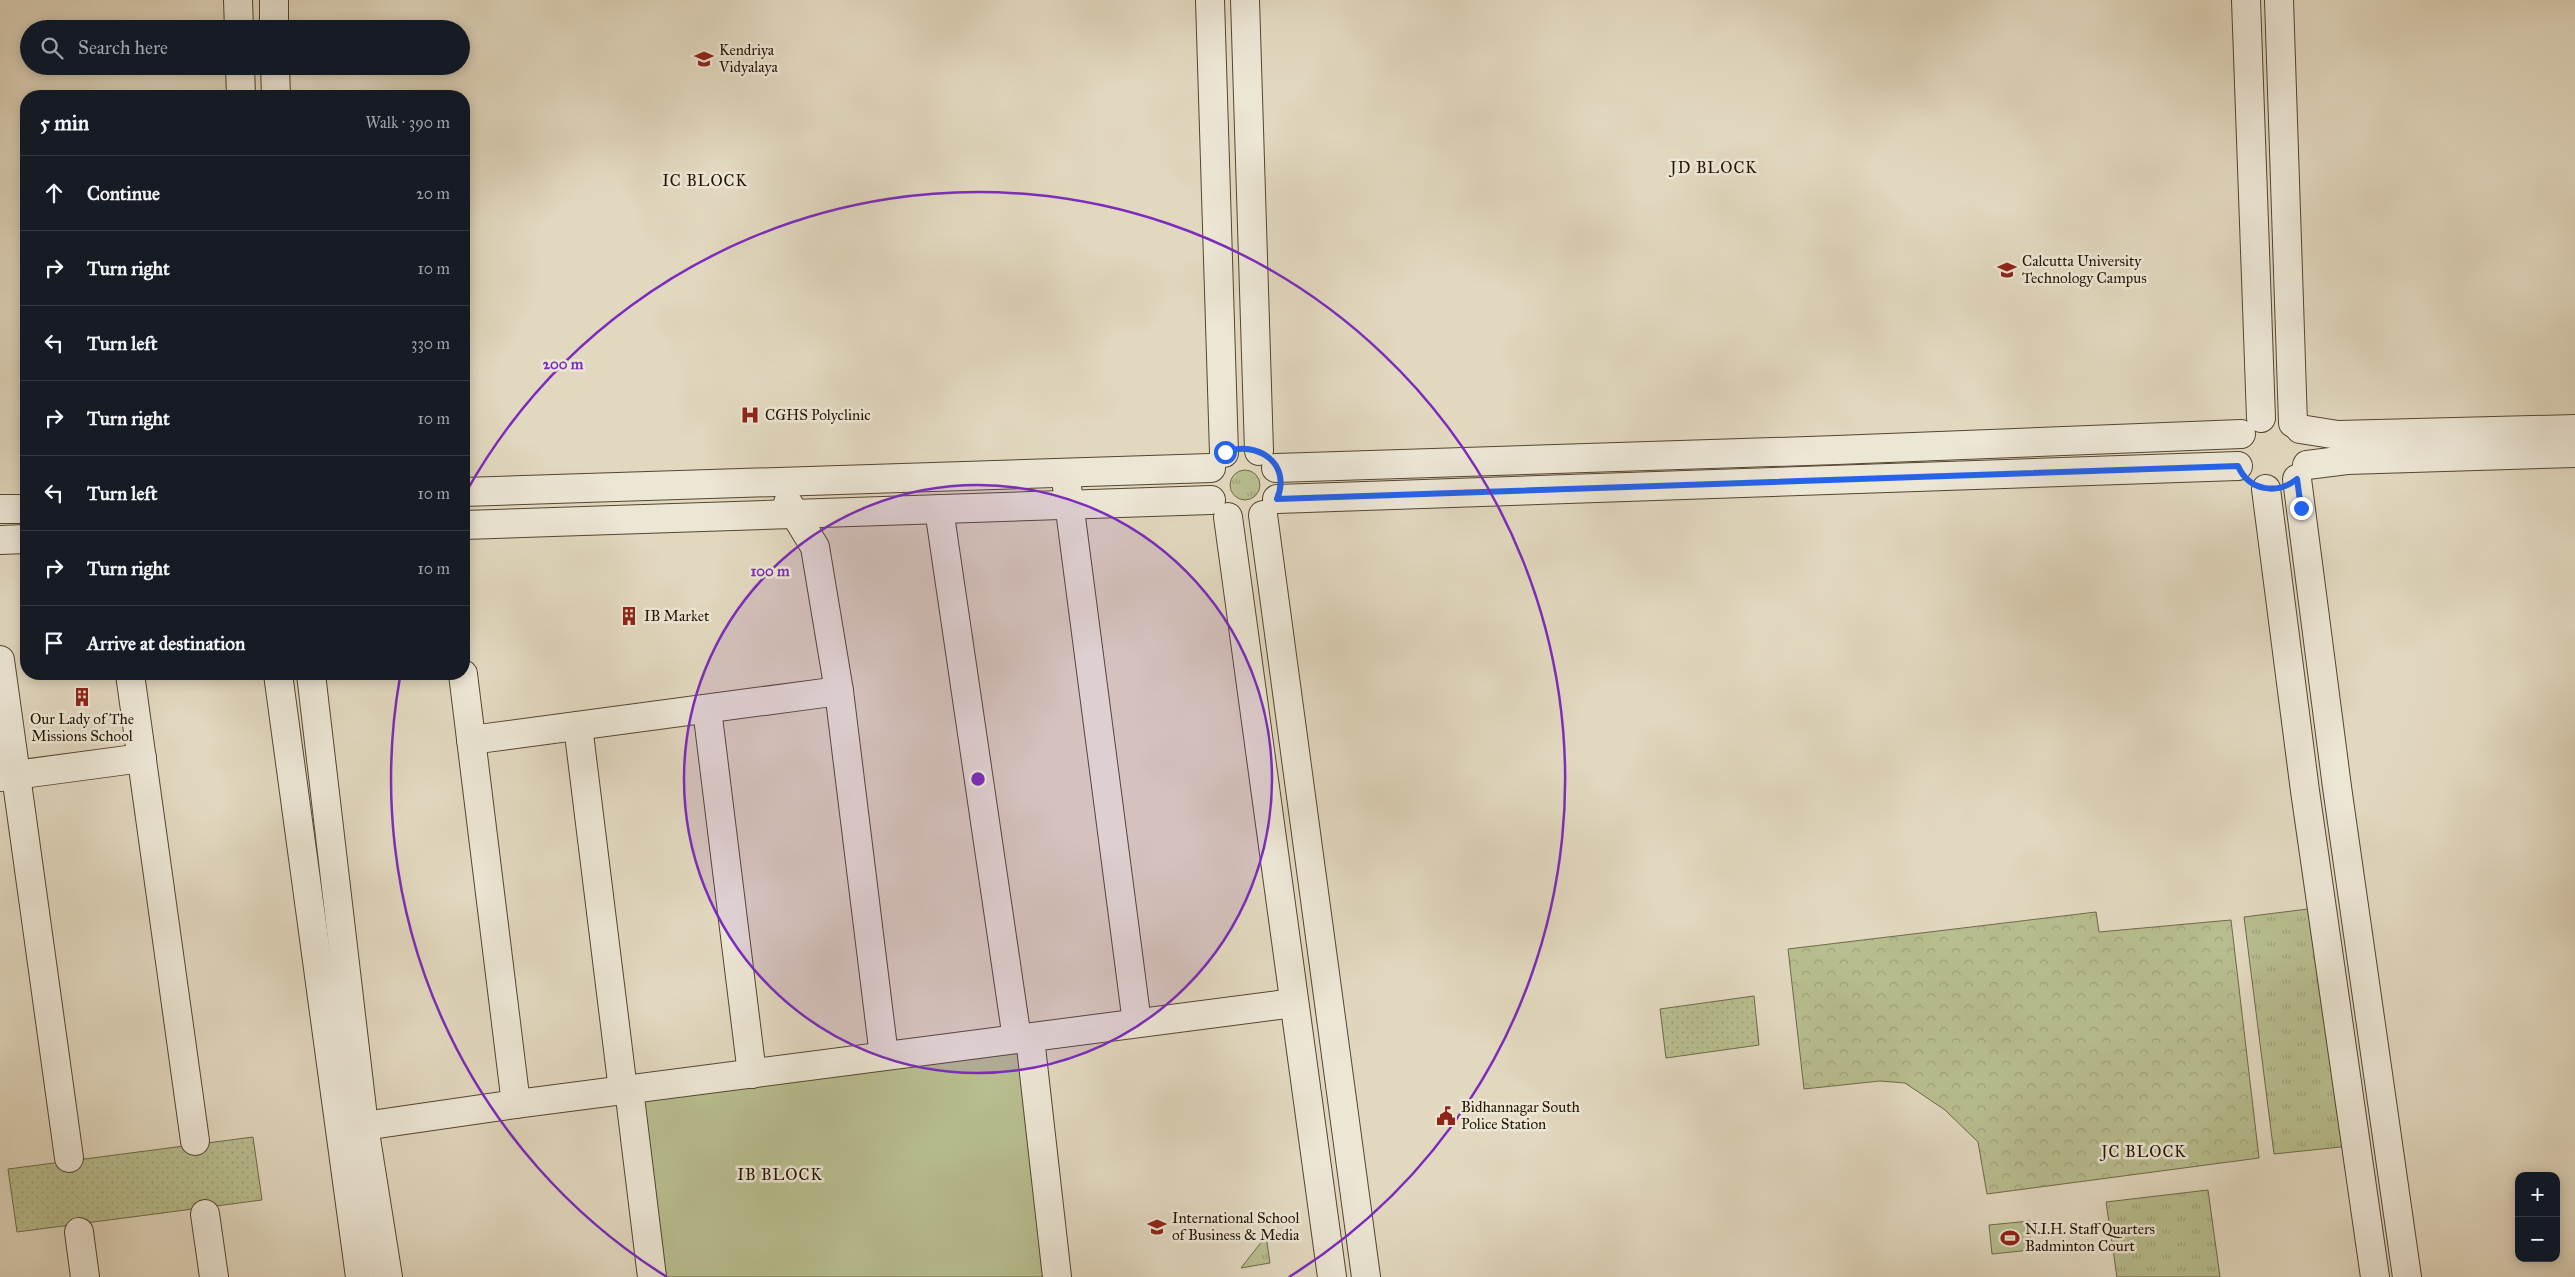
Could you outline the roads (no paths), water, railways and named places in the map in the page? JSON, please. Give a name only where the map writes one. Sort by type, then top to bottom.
[{"type":"street","points":[[238,0],[239,20]]},
{"type":"street","points":[[274,0],[274,20]]},
{"type":"street","points":[[1210,0],[1217,225],[1217,461],[1207,481],[1219,509],[1238,596],[1332,1277]]},
{"type":"street","points":[[1245,0],[1252,225],[1267,460],[1280,484],[1270,507],[1273,590],[1366,1277]]},
{"type":"street","points":[[2246,0],[2251,175],[2251,426],[2235,449],[2238,466],[2242,473],[2250,483],[2266,489],[2288,486],[2302,472],[2309,453],[2307,440],[2297,426],[2279,0]]},
{"type":"street","points":[[240,75],[241,90]]},
{"type":"street","points":[[275,75],[276,90]]},
{"type":"street","points":[[2251,175],[2286,175]]},
{"type":"street","points":[[1217,225],[1252,225]]},
{"type":"street","points":[[470,492],[1066,473],[1217,461],[1237,448],[1250,448],[1267,460],[1827,451],[2251,426],[2278,416],[2297,426],[2338,435],[2575,429]]},
{"type":"street","points":[[2302,472],[2347,460],[2575,453]]},
{"type":"street","points":[[470,524],[1070,505],[1219,509],[1246,521],[1270,507],[2238,466]]},
{"type":"street","points":[[2302,472],[2336,787],[2407,1277]]},
{"type":"street","points":[[1066,473],[1138,1023]]},
{"type":"street","points":[[771,482],[797,515],[815,547],[839,691],[884,1056]]},
{"type":"street","points":[[2266,489],[2305,791],[2375,1277]]},
{"type":"street","points":[[0,509],[20,508]]},
{"type":"street","points":[[939,509],[1024,1038],[1057,1277]]},
{"type":"street","points":[[0,540],[20,540]]},
{"type":"street","points":[[1238,596],[1273,590]]},
{"type":"street","points":[[0,660],[8,776],[68,1158]]},
{"type":"street","points":[[131,680],[195,1140]]},
{"type":"street","points":[[279,680],[339,1030],[364,1126],[386,1267],[358,1268],[339,1030],[311,680]]},
{"type":"street","points":[[464,680],[516,1104]]},
{"type":"street","points":[[471,740],[839,691]]},
{"type":"street","points":[[707,709],[752,1074]]},
{"type":"street","points":[[578,726],[652,1277]]},
{"type":"street","points":[[8,776],[142,758]]},
{"type":"street","points":[[1279,898],[1314,895]]},
{"type":"street","points":[[2323,911],[2354,907]]},
{"type":"street","points":[[364,1126],[516,1104],[1294,1003]]},
{"type":"street","points":[[205,1214],[214,1277]]},
{"type":"street","points":[[79,1232],[85,1277]]},
{"type":"place","name":"Kendriya Vidyalaya","points":[[704,59]]},
{"type":"place","name":"Calcutta University Technology Campus","points":[[2007,270]]},
{"type":"place","name":"CGHS Polyclinic","points":[[750,415]]},
{"type":"place","name":"IB Market","points":[[629,616]]},
{"type":"place","name":"Our Lady of The Missions School","points":[[82,697]]},
{"type":"place","name":"Bidhannagar South Police Station","points":[[1446,1116]]},
{"type":"place","name":"International School of Business & Media","points":[[1157,1227]]},
{"type":"place","name":"N.I.H. Staff Quarters Badminton Court","points":[[2010,1238]]},
{"type":"district","name":"JD BLOCK","points":[[1714,167]]},
{"type":"district","name":"IC BLOCK","points":[[705,180]]},
{"type":"district","name":"JC BLOCK","points":[[2144,1151]]},
{"type":"district","name":"IB BLOCK","points":[[780,1174]]}]
